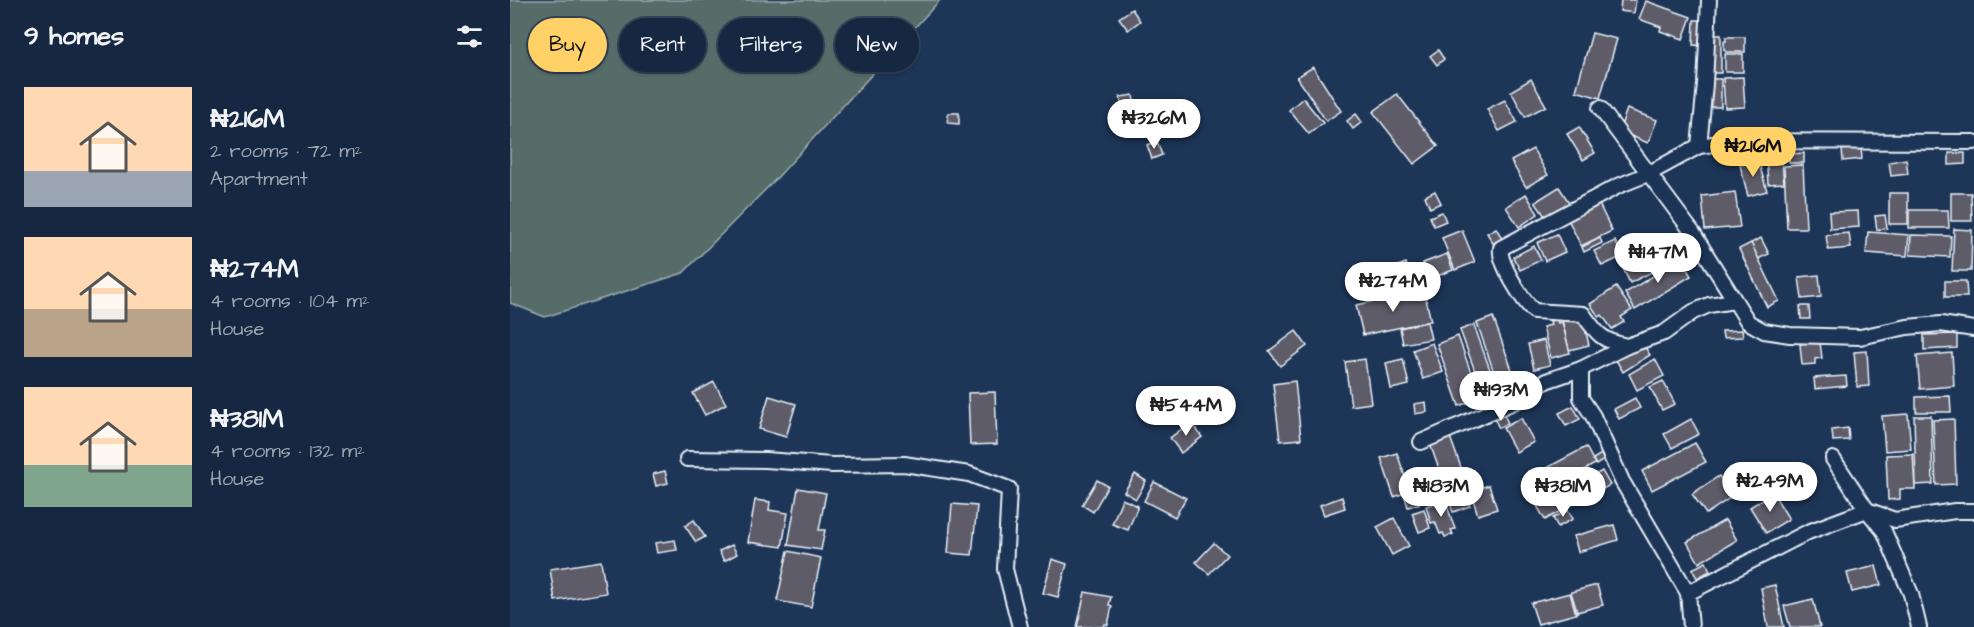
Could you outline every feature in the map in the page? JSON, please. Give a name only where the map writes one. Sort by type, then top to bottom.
[{"type":"street","points":[[1699,146],[1709,0]]},
{"type":"street","points":[[1600,108],[1693,233],[1748,322],[1764,331],[1790,335],[1860,337],[1908,327],[1941,324],[1974,329]]},
{"type":"street","points":[[1627,346],[1609,343],[1599,335],[1583,314],[1534,310],[1528,306],[1507,274],[1499,256],[1501,248],[1699,146],[1734,141],[1974,142]]},
{"type":"street","points":[[1421,442],[1518,400],[1546,381],[1581,369],[1627,346],[1664,333],[1693,312],[1709,305],[1734,301]]},
{"type":"street","points":[[1581,369],[1581,398]]},
{"type":"street","points":[[1558,377],[1581,398],[1593,416],[1622,481],[1688,593],[1691,627]]},
{"type":"street","points":[[687,459],[766,460],[831,465],[904,464],[969,474],[1009,489],[1005,569],[1020,627]]},
{"type":"street","points":[[1833,459],[1884,531],[1911,594],[1919,627]]},
{"type":"street","points":[[1688,593],[1808,532],[1867,510],[1895,519],[1955,511],[1974,511]]},
{"type":"green space","points":[[510,0],[940,0],[919,23],[919,18],[835,18],[835,72],[874,72],[776,179],[683,273],[545,317],[510,303]]},
{"type":"building","points":[[1621,0],[1636,0],[1634,13],[1620,11]]},
{"type":"building","points":[[1646,1],[1691,17],[1683,39],[1660,31],[1661,27],[1639,19]]},
{"type":"building","points":[[1132,9],[1140,21],[1128,30],[1119,18]]},
{"type":"building","points":[[1694,20],[1705,20],[1705,46],[1693,45]]},
{"type":"building","points":[[1592,33],[1617,39],[1600,98],[1576,91]]},
{"type":"building","points":[[1707,35],[1721,35],[1721,73],[1707,73]]},
{"type":"building","points":[[1726,37],[1745,37],[1745,52],[1726,52],[1724,41]]},
{"type":"building","points":[[1438,50],[1444,59],[1437,65],[1430,56]]},
{"type":"building","points":[[1725,54],[1743,54],[1743,72],[1725,72]]},
{"type":"building","points":[[1313,67],[1341,111],[1326,121],[1297,77]]},
{"type":"building","points":[[1743,77],[1745,107],[1725,108],[1723,78]]},
{"type":"building","points":[[1531,79],[1546,106],[1525,117],[1511,91]]},
{"type":"building","points":[[1707,79],[1721,79],[1721,107],[1707,107]]},
{"type":"building","points":[[1397,94],[1438,146],[1414,164],[1373,112]]},
{"type":"building","points":[[1133,95],[1135,107],[1123,110],[1120,97]]},
{"type":"building","points":[[1303,98],[1323,123],[1309,134],[1289,110]]},
{"type":"building","points":[[1505,100],[1517,122],[1499,131],[1487,109]]},
{"type":"building","points":[[1627,109],[1657,120],[1648,143],[1619,131]]},
{"type":"building","points":[[948,113],[959,113],[959,124],[948,123]]},
{"type":"building","points":[[1356,114],[1362,122],[1353,129],[1347,121]]},
{"type":"building","points":[[1579,127],[1595,153],[1583,160],[1567,134]]},
{"type":"building","points":[[1157,141],[1162,155],[1152,159],[1147,145]]},
{"type":"building","points":[[1861,147],[1862,159],[1843,161],[1842,149]]},
{"type":"building","points":[[1533,149],[1548,175],[1526,187],[1511,161]]},
{"type":"building","points":[[1781,152],[1784,183],[1768,184],[1766,153]]},
{"type":"building","points":[[1804,153],[1804,163],[1789,163],[1789,154]]},
{"type":"building","points":[[1949,153],[1965,153],[1965,164],[1949,165]]},
{"type":"building","points":[[1906,159],[1908,174],[1891,176],[1889,162]]},
{"type":"building","points":[[1758,160],[1767,191],[1748,196],[1740,165]]},
{"type":"building","points":[[1803,165],[1806,228],[1787,228],[1784,166]]},
{"type":"building","points":[[1559,187],[1572,207],[1549,222],[1535,202]]},
{"type":"building","points":[[1435,191],[1441,203],[1430,208],[1425,196]]},
{"type":"building","points":[[1735,192],[1740,227],[1705,230],[1702,196]]},
{"type":"building","points":[[1889,193],[1908,193],[1908,224],[1889,224]]},
{"type":"building","points":[[1951,193],[1971,193],[1972,221],[1951,221]]},
{"type":"building","points":[[1526,194],[1538,214],[1519,227],[1506,207]]},
{"type":"building","points":[[1598,202],[1612,231],[1581,246],[1567,217]]},
{"type":"building","points":[[1909,210],[1948,210],[1949,228],[1909,228]]},
{"type":"building","points":[[1858,211],[1859,227],[1830,229],[1829,212]]},
{"type":"building","points":[[1442,212],[1446,221],[1434,226],[1430,217]]},
{"type":"building","points":[[1885,215],[1887,228],[1877,230],[1875,216]]},
{"type":"building","points":[[1496,228],[1503,240],[1494,245],[1487,233]]},
{"type":"building","points":[[1954,229],[1972,230],[1971,271],[1952,271]]},
{"type":"building","points":[[1462,230],[1475,262],[1455,270],[1442,238]]},
{"type":"building","points":[[1868,232],[1909,235],[1907,256],[1866,253]]},
{"type":"building","points":[[1849,233],[1851,248],[1828,250],[1826,235]]},
{"type":"building","points":[[1557,234],[1565,252],[1545,261],[1537,243]]},
{"type":"building","points":[[1911,235],[1951,236],[1950,257],[1910,255]]},
{"type":"building","points":[[1600,238],[1602,243],[1584,252],[1582,247]]},
{"type":"building","points":[[1761,238],[1769,254],[1758,259],[1751,243]]},
{"type":"building","points":[[1615,241],[1623,256],[1602,266],[1594,251]]},
{"type":"building","points":[[1751,243],[1779,301],[1767,307],[1739,249]]},
{"type":"building","points":[[1534,246],[1541,260],[1520,270],[1513,257]]},
{"type":"building","points":[[1447,254],[1453,270],[1429,279],[1423,263]]},
{"type":"building","points":[[1643,254],[1652,272],[1630,283],[1621,264]]},
{"type":"building","points":[[1681,259],[1691,276],[1635,310],[1625,293]]},
{"type":"building","points":[[1406,263],[1414,285],[1382,297],[1374,275]]},
{"type":"building","points":[[1819,275],[1821,297],[1802,299],[1799,277]]},
{"type":"building","points":[[1945,281],[1966,281],[1967,297],[1945,297]]},
{"type":"building","points":[[1616,287],[1632,310],[1621,317],[1624,322],[1612,329],[1602,315],[1599,317],[1590,304]]},
{"type":"building","points":[[1424,291],[1431,321],[1363,335],[1356,305]]},
{"type":"building","points":[[1800,306],[1809,306],[1810,319],[1801,319]]},
{"type":"building","points":[[1582,316],[1589,345],[1569,350],[1562,320]]},
{"type":"building","points":[[1493,317],[1516,381],[1499,387],[1477,323]]},
{"type":"building","points":[[1557,319],[1558,323],[1562,322],[1570,353],[1551,358],[1543,327],[1551,325],[1550,321]]},
{"type":"building","points":[[1427,322],[1431,339],[1403,344],[1400,328]]},
{"type":"building","points":[[1474,325],[1498,392],[1484,396],[1460,330]]},
{"type":"building","points":[[1742,330],[1743,337],[1723,338],[1722,331]]},
{"type":"building","points":[[1296,331],[1307,346],[1280,366],[1269,351]]},
{"type":"building","points":[[1957,334],[1957,348],[1924,350],[1924,335]]},
{"type":"building","points":[[1458,336],[1480,398],[1459,406],[1437,344]]},
{"type":"building","points":[[1544,340],[1550,365],[1534,369],[1528,344]]},
{"type":"building","points":[[1820,342],[1822,358],[1815,359],[1815,364],[1802,365],[1800,344]]},
{"type":"building","points":[[1432,343],[1443,372],[1423,379],[1413,350]]},
{"type":"building","points":[[1643,344],[1650,355],[1623,372],[1616,360]]},
{"type":"building","points":[[1867,351],[1869,386],[1857,387],[1854,352]]},
{"type":"building","points":[[1952,353],[1954,386],[1920,389],[1917,356]]},
{"type":"building","points":[[1365,359],[1371,403],[1351,406],[1345,362]]},
{"type":"building","points":[[1403,359],[1409,385],[1391,389],[1386,363]]},
{"type":"building","points":[[1655,359],[1664,376],[1637,390],[1629,374]]},
{"type":"building","points":[[1846,376],[1847,386],[1815,389],[1814,378]]},
{"type":"building","points":[[1295,381],[1301,439],[1280,441],[1273,384]]},
{"type":"building","points":[[1663,381],[1675,404],[1662,410],[1650,387]]},
{"type":"building","points":[[714,382],[726,404],[705,415],[693,393]]},
{"type":"building","points":[[995,392],[997,444],[970,445],[968,393]]},
{"type":"building","points":[[769,396],[796,404],[786,437],[759,429]]},
{"type":"building","points":[[1950,396],[1951,412],[1916,412],[1916,397]]},
{"type":"building","points":[[1635,398],[1640,408],[1619,419],[1614,409]]},
{"type":"building","points":[[1426,402],[1427,412],[1415,414],[1414,404]]},
{"type":"building","points":[[1573,406],[1580,419],[1566,426],[1559,413]]},
{"type":"building","points":[[1908,414],[1911,449],[1885,451],[1882,416]]},
{"type":"building","points":[[1504,415],[1508,423],[1499,428],[1495,420]]},
{"type":"building","points":[[1914,416],[1931,416],[1933,484],[1916,485]]},
{"type":"building","points":[[1521,418],[1534,442],[1516,452],[1503,428]]},
{"type":"building","points":[[1691,419],[1699,434],[1672,448],[1664,434]]},
{"type":"building","points":[[1954,419],[1956,484],[1936,485],[1933,420]]},
{"type":"building","points":[[1191,422],[1202,437],[1181,453],[1170,438]]},
{"type":"building","points":[[1848,428],[1849,440],[1833,441],[1832,430]]},
{"type":"building","points":[[1450,437],[1463,473],[1443,480],[1430,444]]},
{"type":"building","points":[[1695,443],[1706,462],[1652,490],[1642,471]]},
{"type":"building","points":[[1586,447],[1595,464],[1557,485],[1554,478],[1544,483],[1547,490],[1533,497],[1524,480]]},
{"type":"building","points":[[1397,453],[1410,491],[1394,497],[1381,458]]},
{"type":"building","points":[[1601,454],[1604,460],[1596,465],[1593,459]]},
{"type":"building","points":[[1913,454],[1915,489],[1900,489],[1900,499],[1888,500],[1886,455]]},
{"type":"building","points":[[665,471],[668,483],[656,486],[653,474]]},
{"type":"building","points":[[1602,471],[1610,485],[1583,500],[1575,486]]},
{"type":"building","points":[[1135,474],[1146,481],[1136,499],[1124,492]]},
{"type":"building","points":[[1719,476],[1733,496],[1706,514],[1692,494]]},
{"type":"building","points":[[1456,478],[1460,491],[1408,507],[1404,494]]},
{"type":"building","points":[[1097,480],[1108,486],[1093,512],[1082,505]]},
{"type":"building","points":[[1154,482],[1186,498],[1175,517],[1144,501]]},
{"type":"building","points":[[1569,484],[1579,501],[1545,520],[1536,504]]},
{"type":"building","points":[[1489,485],[1497,509],[1478,515],[1470,491]]},
{"type":"building","points":[[798,488],[826,493],[819,530],[825,530],[821,550],[788,545]]},
{"type":"building","points":[[1466,493],[1470,506],[1453,512],[1448,499]]},
{"type":"building","points":[[1773,493],[1789,519],[1766,533],[1750,507]]},
{"type":"building","points":[[1342,497],[1345,508],[1324,515],[1320,505]]},
{"type":"building","points":[[1122,499],[1138,506],[1128,530],[1112,524]]},
{"type":"building","points":[[755,500],[770,502],[769,510],[788,513],[782,547],[748,542]]},
{"type":"building","points":[[1445,500],[1455,529],[1451,530],[1453,534],[1445,537],[1443,533],[1440,534],[1435,522],[1431,523],[1426,506]]},
{"type":"building","points":[[952,504],[977,506],[972,555],[948,553]]},
{"type":"building","points":[[1424,509],[1430,528],[1419,532],[1412,513]]},
{"type":"building","points":[[1568,510],[1573,519],[1558,527],[1553,518]]},
{"type":"building","points":[[1394,518],[1409,546],[1392,555],[1377,527]]},
{"type":"building","points":[[694,520],[705,537],[696,542],[685,526]]},
{"type":"building","points":[[1725,520],[1737,540],[1699,563],[1687,542]]},
{"type":"building","points":[[1614,525],[1618,540],[1578,552],[1574,536]]},
{"type":"building","points":[[675,540],[677,550],[657,553],[655,543]]},
{"type":"building","points":[[1214,543],[1227,555],[1209,574],[1196,562]]},
{"type":"building","points":[[732,545],[737,554],[724,561],[719,551]]},
{"type":"building","points":[[788,551],[821,558],[811,607],[777,601]]},
{"type":"building","points":[[1052,559],[1067,564],[1058,597],[1043,593]]},
{"type":"building","points":[[601,561],[606,593],[555,601],[550,569]]},
{"type":"building","points":[[1706,562],[1710,571],[1697,578],[1692,569]]},
{"type":"building","points":[[1876,566],[1881,585],[1852,592],[1847,573]]},
{"type":"building","points":[[1597,585],[1603,605],[1577,612],[1571,592]]},
{"type":"building","points":[[1775,585],[1784,627],[1768,627],[1761,588]]},
{"type":"building","points":[[1085,592],[1111,597],[1109,605],[1112,606],[1108,625],[1077,627]]},
{"type":"building","points":[[1570,593],[1576,614],[1538,624],[1531,603]]},
{"type":"building","points":[[1813,599],[1820,627],[1790,627],[1784,606]]}]
